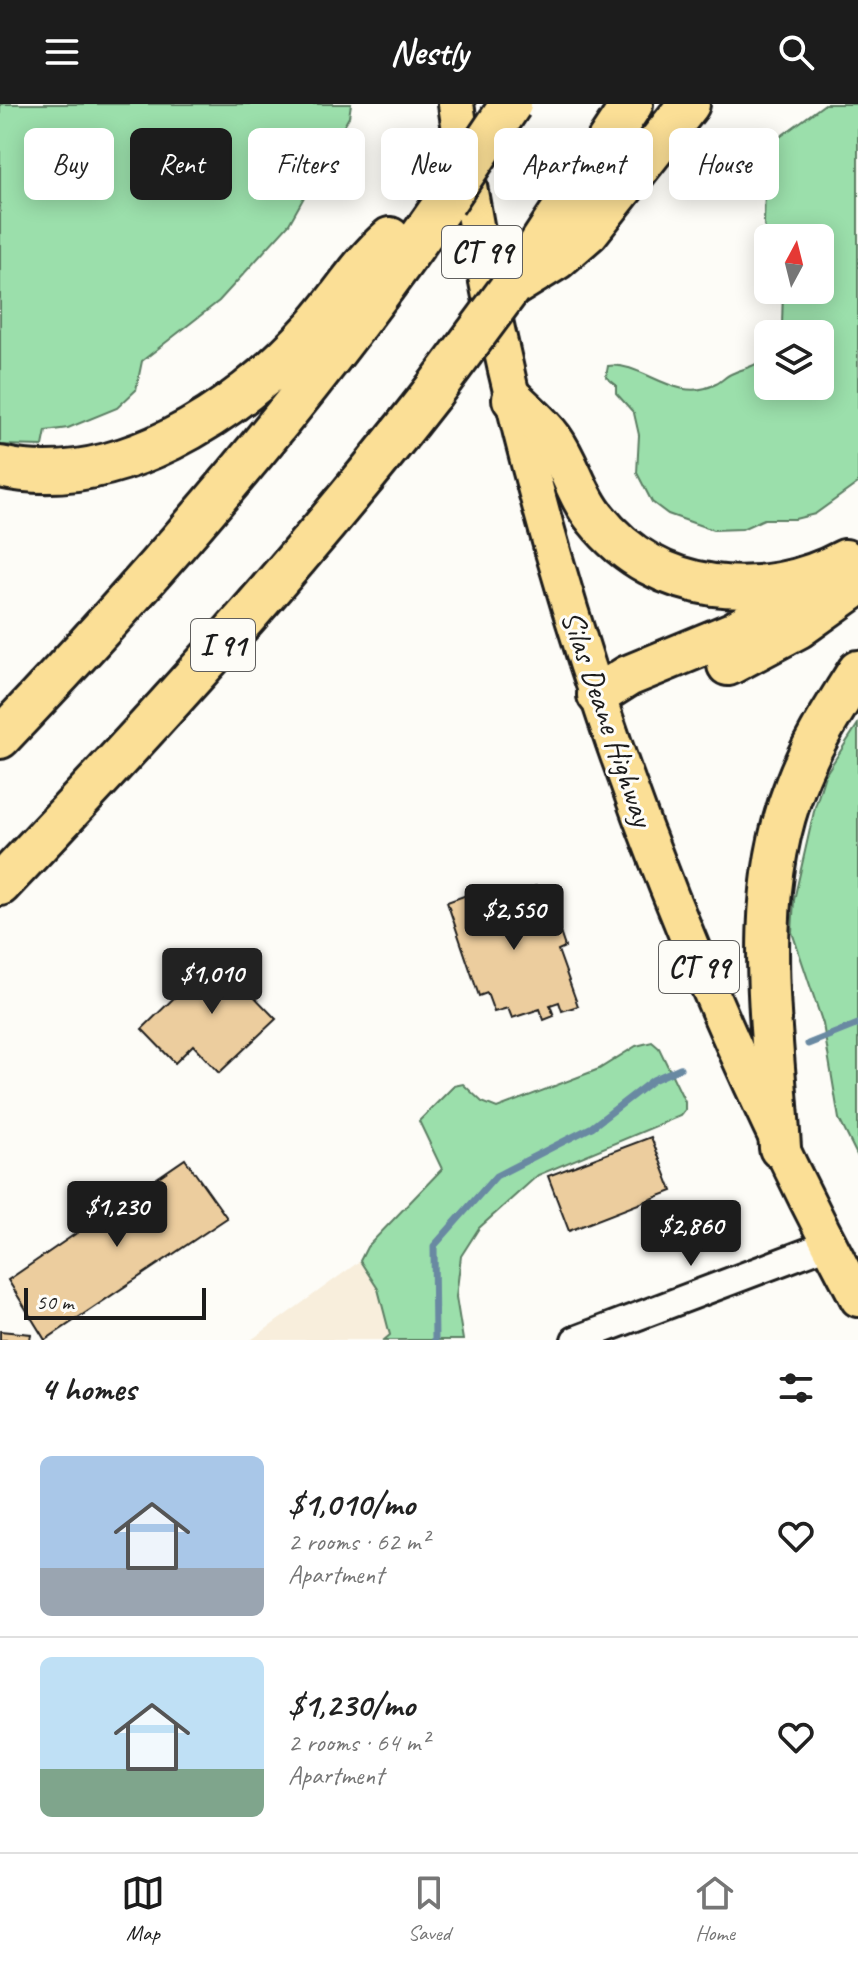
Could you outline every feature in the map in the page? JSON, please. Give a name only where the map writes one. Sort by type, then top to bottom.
[{"type":"highway","points":[[0,467],[40,472],[88,467],[141,451],[199,423],[241,395],[284,358],[445,202],[511,104]]},
{"type":"highway","name":"I 91","points":[[0,885],[176,698],[276,585],[432,393],[510,288],[567,229],[632,104]]},
{"type":"highway","points":[[567,229],[602,217],[689,104]]},
{"type":"highway","points":[[0,738],[199,518],[398,249]]},
{"type":"highway","points":[[513,399],[553,440],[581,497],[598,522],[627,548],[666,572],[708,585],[756,588],[854,565]]},
{"type":"highway","points":[[598,695],[628,676],[753,622],[854,565]]},
{"type":"highway","points":[[780,1148],[768,964],[775,860],[786,813],[802,768],[858,671]]},
{"type":"main road","name":"Silas Deane Highway","points":[[456,104],[481,248],[513,399],[555,561],[598,695],[707,988],[780,1148],[858,1299]]},
{"type":"street","points":[[575,1340],[829,1244]]},
{"type":"shaded area","points":[[360,1261],[378,1288],[390,1327],[390,1335],[384,1340],[251,1340]]},
{"type":"green space","points":[[0,104],[351,104],[343,128],[248,128],[248,200],[302,200],[289,224],[219,301],[142,361],[136,390],[117,408],[68,428],[46,431],[43,446],[0,445]]},
{"type":"green space","points":[[825,104],[858,104],[858,483],[815,514],[795,519],[764,519],[742,529],[713,530],[668,514],[652,502],[637,473],[639,435],[634,413],[616,393],[616,385],[606,377],[608,366],[621,366],[673,386],[701,389],[754,365],[754,400],[834,400],[834,320],[782,320],[783,304],[834,304],[834,224],[764,224],[765,200],[779,200],[779,138]]},
{"type":"green space","points":[[858,724],[858,1157],[839,1119],[823,1024],[792,932],[794,900],[825,775]]},
{"type":"green space","points":[[652,1042],[659,1048],[685,1102],[685,1110],[680,1116],[538,1175],[479,1228],[461,1256],[456,1297],[463,1340],[384,1340],[390,1335],[378,1289],[360,1261],[367,1247],[442,1169],[419,1121],[454,1086],[463,1084],[482,1102],[497,1108],[599,1069],[636,1046]]},
{"type":"building","points":[[536,886],[543,905],[550,903],[565,947],[558,950],[578,1006],[562,1011],[559,1002],[550,1005],[554,1016],[544,1020],[540,1009],[512,1018],[508,1008],[494,1012],[487,993],[479,996],[447,902],[475,892],[479,905]]},
{"type":"building","points":[[216,957],[229,971],[243,958],[255,971],[242,984],[276,1019],[219,1073],[193,1045],[175,1063],[142,1029]]},
{"type":"building","points":[[651,1137],[672,1191],[569,1231],[548,1176]]},
{"type":"building","points":[[185,1159],[227,1218],[45,1340],[8,1280]]},
{"type":"building","points":[[0,1331],[31,1334],[30,1340],[0,1340]]},
{"type":"waterway","points":[[808,1044],[858,1024]]},
{"type":"waterway","points":[[435,1340],[434,1246],[496,1176],[592,1127],[653,1080],[680,1068]]}]
